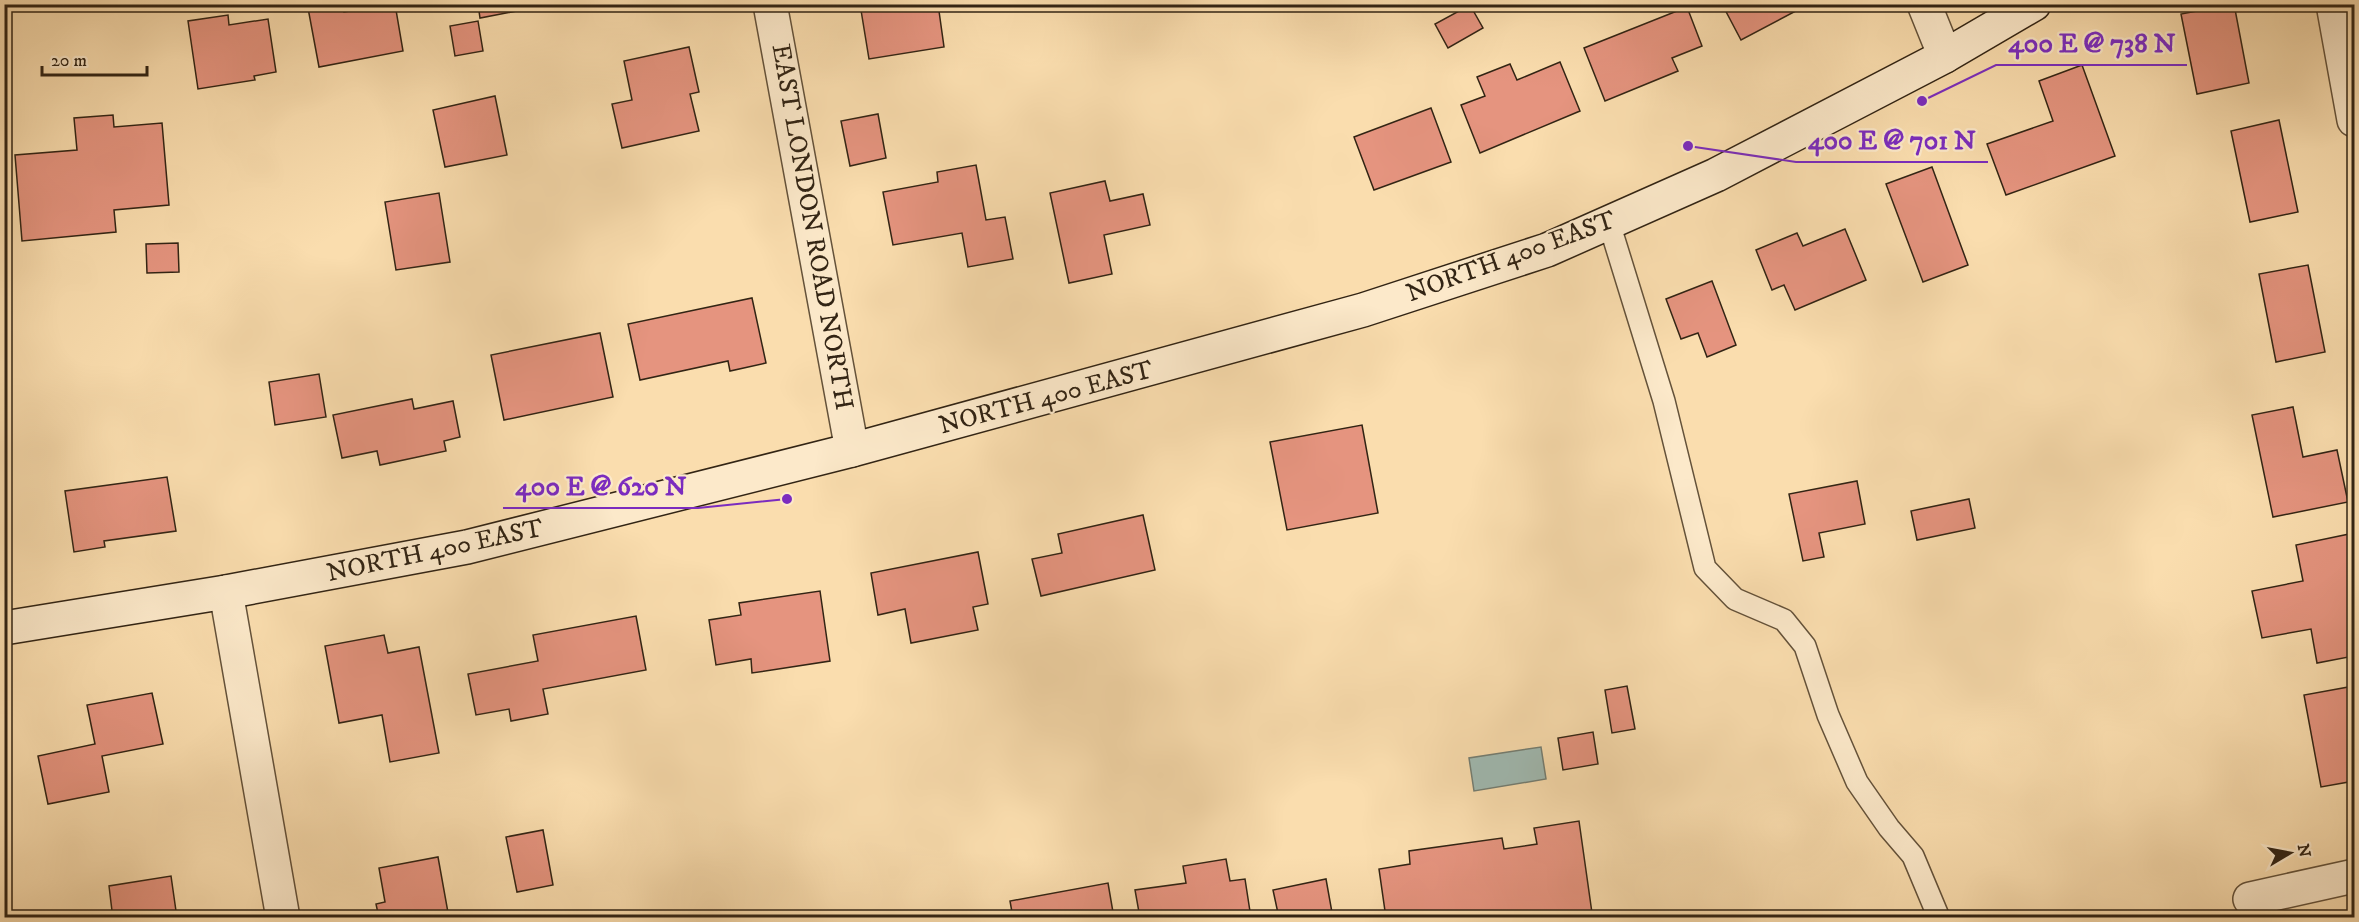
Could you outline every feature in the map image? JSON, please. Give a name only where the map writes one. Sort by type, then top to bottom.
[{"type":"street","name":"EAST LONDON ROAD NORTH","points":[[770,4],[852,450]]},
{"type":"street","points":[[1924,4],[1945,56]]},
{"type":"street","name":"NORTH 400 EAST","points":[[4,628],[226,592],[466,547],[852,450],[1363,310],[1547,250],[1716,175],[1945,56],[2034,4]]},
{"type":"street","points":[[2332,4],[2355,120]]},
{"type":"street","points":[[226,592],[283,918]]},
{"type":"street","points":[[2250,899],[2355,876]]},
{"type":"lane","points":[[1609,223],[1664,401],[1705,568],[1734,599],[1784,620],[1805,646],[1828,715],[1857,782],[1889,828],[1913,856],[1939,918]]},
{"type":"water","points":[[1541,747],[1546,779],[1474,791],[1469,758]]},
{"type":"building","points":[[326,4],[342,4],[344,12],[395,4],[403,51],[319,67],[308,8]]},
{"type":"building","points":[[434,4],[469,4],[435,11]]},
{"type":"building","points":[[478,4],[553,4],[480,18]]},
{"type":"building","points":[[860,4],[938,4],[944,47],[869,59]]},
{"type":"building","points":[[1722,4],[1809,4],[1741,40]]},
{"type":"building","points":[[2234,4],[2249,83],[2197,94],[2181,14]]},
{"type":"building","points":[[1470,5],[1483,28],[1448,48],[1435,24]]},
{"type":"building","points":[[1687,7],[1702,46],[1672,58],[1678,71],[1605,101],[1584,48]]},
{"type":"building","points":[[228,15],[229,25],[268,19],[276,72],[254,76],[255,80],[198,89],[188,21]]},
{"type":"building","points":[[478,21],[483,51],[455,56],[450,26]]},
{"type":"building","points":[[689,47],[699,92],[690,94],[699,131],[622,148],[612,104],[632,100],[624,61]]},
{"type":"building","points":[[1560,62],[1580,111],[1480,153],[1461,105],[1485,96],[1477,77],[1510,64],[1517,80]]},
{"type":"building","points":[[2082,65],[2115,156],[2006,195],[1987,144],[2053,121],[2039,81]]},
{"type":"building","points":[[495,96],[507,155],[445,167],[433,110]]},
{"type":"building","points":[[1431,108],[1451,162],[1374,190],[1354,137]]},
{"type":"building","points":[[878,114],[886,158],[850,166],[841,121]]},
{"type":"building","points":[[113,115],[114,127],[162,123],[169,205],[114,210],[116,232],[22,241],[15,155],[77,150],[74,118]]},
{"type":"building","points":[[2279,120],[2298,212],[2250,222],[2231,131]]},
{"type":"building","points":[[976,165],[986,220],[1005,217],[1013,259],[968,267],[962,233],[893,245],[883,192],[938,182],[937,172]]},
{"type":"building","points":[[1932,167],[1968,265],[1923,282],[1886,184]]},
{"type":"building","points":[[1105,181],[1110,201],[1143,194],[1150,225],[1104,235],[1112,274],[1069,283],[1050,193]]},
{"type":"building","points":[[439,193],[450,262],[396,270],[385,202]]},
{"type":"building","points":[[1845,229],[1866,280],[1795,310],[1784,285],[1772,290],[1756,250],[1797,233],[1803,246]]},
{"type":"building","points":[[178,243],[179,272],[147,273],[146,244]]},
{"type":"building","points":[[2308,265],[2325,352],[2276,362],[2259,274]]},
{"type":"building","points":[[1712,281],[1736,345],[1707,357],[1698,333],[1681,339],[1666,299]]},
{"type":"building","points":[[752,298],[766,363],[730,371],[728,361],[640,380],[628,324]]},
{"type":"building","points":[[600,333],[613,397],[504,420],[491,355]]},
{"type":"building","points":[[319,374],[326,417],[275,425],[269,382]]},
{"type":"building","points":[[412,399],[414,409],[453,401],[460,437],[444,441],[446,451],[380,465],[377,451],[342,458],[333,415]]},
{"type":"building","points":[[2293,407],[2303,457],[2337,450],[2348,502],[2273,517],[2252,415]]},
{"type":"building","points":[[1362,425],[1378,513],[1287,530],[1270,442]]},
{"type":"building","points":[[167,477],[176,531],[104,541],[105,547],[74,552],[65,491]]},
{"type":"building","points":[[1857,481],[1865,524],[1819,533],[1824,557],[1803,561],[1789,494]]},
{"type":"building","points":[[1969,499],[1975,528],[1917,540],[1911,511]]},
{"type":"building","points":[[1143,515],[1155,570],[1041,596],[1032,559],[1062,553],[1058,534]]},
{"type":"building","points":[[2354,533],[2354,619],[2352,619],[2354,656],[2317,663],[2311,629],[2262,638],[2252,591],[2303,581],[2296,545]]},
{"type":"building","points":[[978,552],[988,604],[973,607],[978,630],[911,643],[905,609],[878,615],[871,573]]},
{"type":"building","points":[[820,591],[830,661],[752,673],[751,659],[716,665],[709,620],[741,615],[739,603]]},
{"type":"building","points":[[636,616],[646,670],[543,689],[548,714],[511,721],[509,709],[476,715],[468,674],[538,661],[533,635]]},
{"type":"building","points":[[384,635],[388,653],[419,647],[439,753],[390,762],[382,715],[339,723],[325,646]]},
{"type":"building","points":[[1627,686],[1635,729],[1612,733],[1605,690]]},
{"type":"building","points":[[2354,686],[2354,781],[2321,787],[2304,695]]},
{"type":"building","points":[[152,693],[163,744],[102,756],[109,792],[48,804],[38,756],[95,744],[87,705]]},
{"type":"building","points":[[1593,732],[1598,764],[1563,770],[1558,738]]},
{"type":"building","points":[[1579,821],[1592,913],[1575,918],[1465,918],[1464,912],[1450,914],[1450,918],[1386,918],[1379,869],[1410,864],[1409,851],[1502,838],[1504,849],[1537,844],[1534,828]]},
{"type":"building","points":[[543,830],[553,885],[517,892],[506,837]]},
{"type":"building","points":[[438,857],[449,918],[379,918],[376,904],[385,902],[379,868]]},
{"type":"building","points":[[1226,859],[1230,881],[1245,879],[1251,918],[1140,918],[1135,890],[1186,883],[1183,866]]},
{"type":"building","points":[[171,876],[177,918],[104,918],[103,913],[112,911],[109,886]]},
{"type":"building","points":[[1326,879],[1333,918],[1279,918],[1273,890]]},
{"type":"building","points":[[1108,883],[1114,918],[1013,918],[1010,901]]},
{"type":"building","points":[[7,888],[12,918],[4,918]]},
{"type":"place","name":"400 E @ 738 N","points":[[1922,101]]},
{"type":"place","name":"400 E @ 701 N","points":[[1688,146]]},
{"type":"place","name":"400 E @ 620 N","points":[[787,499]]}]
